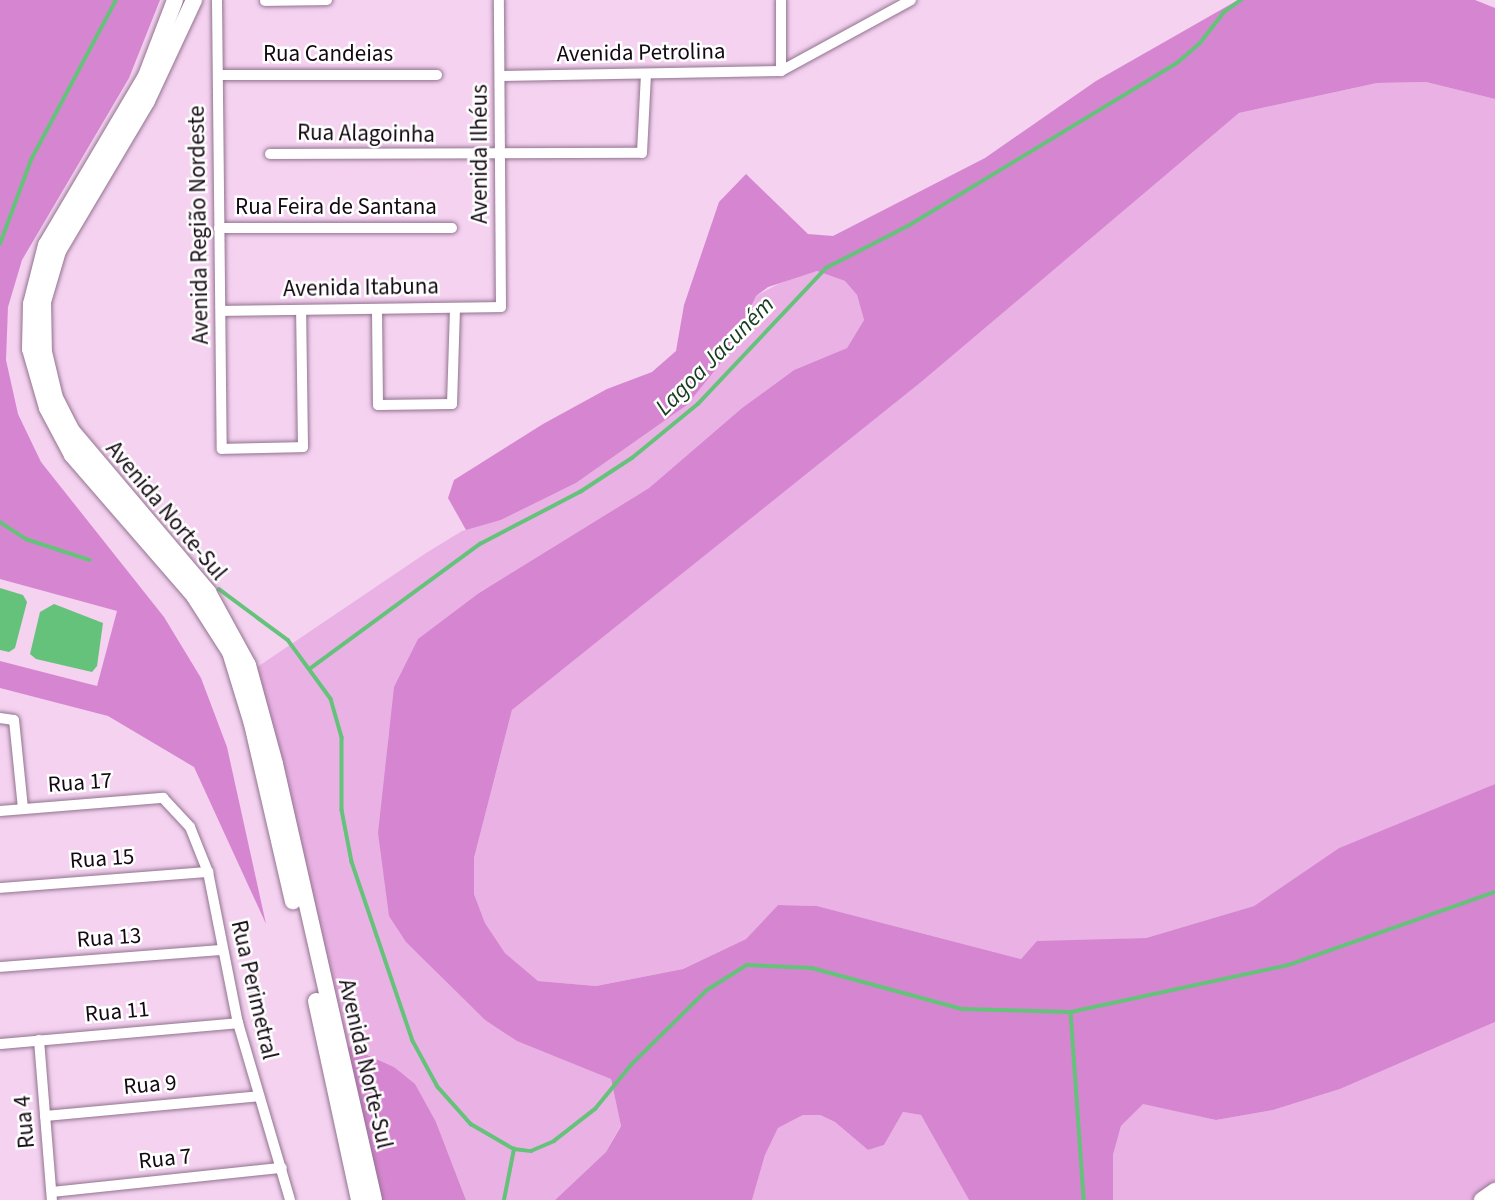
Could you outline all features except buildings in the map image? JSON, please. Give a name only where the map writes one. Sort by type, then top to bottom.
[{"type":"main road","name":"Avenida Norte-Sul","points":[[176,0],[145,76],[46,245],[31,304],[30,349],[47,408],[72,455],[194,596],[230,652],[260,756],[359,1200]]},
{"type":"main road","name":"Avenida Norte-Sul","points":[[194,0],[147,101],[58,251],[43,302],[44,352],[55,398],[72,430],[208,592],[247,665],[275,764],[374,1200]]},
{"type":"main road","points":[[1482,1200],[1495,1191]]},
{"type":"street","name":"Avenida Região Nordeste","points":[[217,0],[222,449],[303,447],[301,310]]},
{"type":"street","points":[[265,1],[327,0]]},
{"type":"street","name":"Avenida Ilhéus","points":[[499,0],[503,156],[501,307]]},
{"type":"street","points":[[781,0],[781,71],[911,0]]},
{"type":"street","name":"Avenida Petrolina","points":[[501,76],[781,71]]},
{"type":"street","name":"Rua Alagoinha","points":[[270,154],[503,156],[642,153],[646,74]]},
{"type":"street","name":"Rua Candeias","points":[[219,75],[437,75]]},
{"type":"street","name":"Rua Feira de Santana","points":[[219,228],[452,228]]},
{"type":"street","name":"Avenida Itabuna","points":[[221,310],[377,311],[501,307]]},
{"type":"street","points":[[377,311],[378,405],[452,404],[455,308]]},
{"type":"street","points":[[0,718],[14,720],[23,808]]},
{"type":"street","name":"Rua 17","points":[[0,811],[163,798]]},
{"type":"street","name":"Rua Perimetral","points":[[163,798],[190,827],[208,872],[238,1023],[290,1200]]},
{"type":"street","name":"Rua 15","points":[[0,888],[208,872]]},
{"type":"street","name":"Rua 13","points":[[0,967],[222,950]]},
{"type":"street","name":"Rua 11","points":[[0,1044],[238,1023]]},
{"type":"street","name":"Rua 4","points":[[39,1040],[52,1196]]},
{"type":"street","name":"Rua 9","points":[[45,1116],[259,1096]]},
{"type":"street","name":"Rua 7","points":[[52,1196],[282,1168]]},
{"type":"shaded area","points":[[0,0],[160,0],[129,78],[22,260],[8,307],[6,360],[18,414],[41,462],[164,617],[201,678],[227,747],[266,924],[194,767],[108,716],[0,688],[0,661],[97,686],[117,611],[0,579]]},
{"type":"shaded area","points":[[1238,0],[1475,0],[1495,8],[1495,99],[1426,82],[1377,83],[1239,113],[921,382],[512,710],[474,858],[474,894],[485,923],[505,953],[538,981],[596,986],[683,969],[746,939],[778,905],[817,906],[1021,959],[1037,941],[1146,938],[1254,906],[1339,848],[1495,784],[1495,1022],[1340,1089],[1273,1110],[1216,1120],[1143,1104],[1121,1126],[1113,1155],[1113,1200],[969,1200],[921,1115],[903,1112],[884,1145],[868,1150],[835,1122],[820,1115],[803,1115],[778,1128],[765,1155],[752,1200],[555,1200],[606,1152],[621,1126],[611,1079],[517,1041],[485,1020],[406,942],[389,916],[378,833],[394,687],[418,639],[479,593],[649,488],[742,408],[794,370],[847,348],[864,320],[857,295],[845,281],[817,271],[768,287],[756,296],[728,354],[687,405],[576,483],[501,520],[466,530],[448,498],[454,480],[543,424],[607,389],[652,372],[676,351],[684,305],[719,202],[746,174],[808,234],[833,236],[985,158],[1096,81]]},
{"type":"shaded area","points":[[1426,82],[1495,99],[1495,784],[1339,848],[1254,906],[1146,938],[1037,942],[1021,959],[817,906],[778,905],[746,939],[683,969],[596,986],[538,981],[505,953],[485,923],[474,894],[474,858],[512,710],[920,382],[1239,113],[1377,83]]},
{"type":"shaded area","points":[[817,271],[845,281],[857,295],[864,320],[847,348],[794,370],[742,408],[649,488],[479,593],[389,731],[386,773],[435,970],[485,1020],[611,1079],[621,1125],[606,1152],[555,1200],[466,1200],[436,1122],[394,1067],[343,1044],[253,670],[462,531],[501,520],[576,483],[687,405],[756,296],[797,274]]},
{"type":"shaded area","points":[[0,588],[23,595],[27,602],[15,648],[9,652],[0,650]]},
{"type":"shaded area","points":[[54,604],[103,623],[97,666],[92,672],[36,659],[30,654],[40,612]]},
{"type":"shaded area","points":[[1495,1022],[1495,1200],[1113,1200],[1113,1155],[1121,1126],[1143,1103],[1216,1120],[1273,1110],[1340,1089]]},
{"type":"shaded area","points":[[343,1044],[394,1067],[415,1084],[436,1122],[466,1200],[379,1200]]},
{"type":"shaded area","points":[[903,1112],[921,1115],[969,1200],[752,1200],[765,1155],[778,1128],[803,1115],[820,1115],[835,1122],[868,1150],[884,1145]]},
{"type":"waterway","points":[[0,244],[31,160],[116,0]]},
{"type":"waterway","name":"Lagoa Jacuném","points":[[311,668],[480,544],[580,492],[632,458],[698,404],[826,268],[908,226],[1177,63],[1200,43],[1224,12],[1241,0]]},
{"type":"waterway","name":"Lagoa Jacuném","points":[[0,522],[26,539],[90,560]]},
{"type":"waterway","points":[[219,589],[288,640],[331,699],[342,737],[342,810],[352,862],[413,1041],[438,1087],[471,1124],[514,1149],[531,1151],[554,1141],[595,1109],[631,1065],[707,990],[747,965],[812,968],[962,1009],[1071,1012],[1289,965],[1495,892]]},
{"type":"waterway","points":[[1071,1012],[1084,1200]]},
{"type":"waterway","points":[[504,1200],[514,1149]]}]
